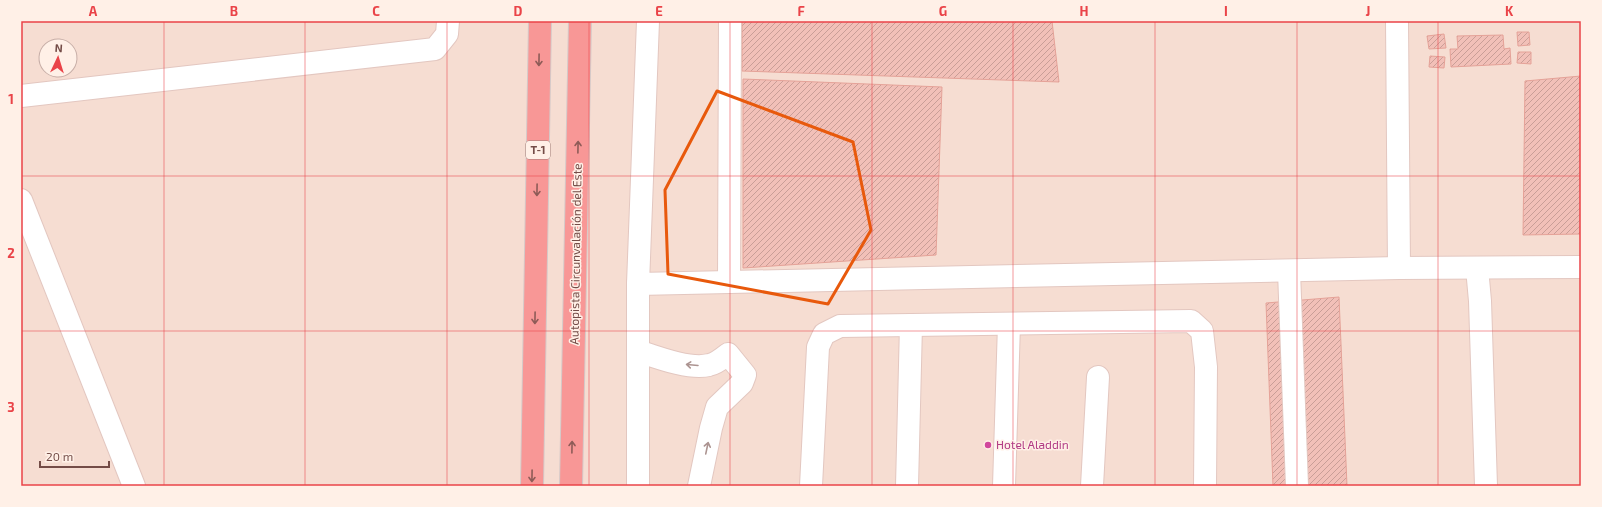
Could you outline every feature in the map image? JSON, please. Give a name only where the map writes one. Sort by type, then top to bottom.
[{"type":"highway","name":"T-1","points":[[532,486],[540,21]]},
{"type":"highway","name":"Autopista Circunvalación del Este","points":[[571,486],[580,21]]},
{"type":"street","points":[[21,96],[435,49],[448,34],[448,21]]},
{"type":"street","points":[[638,486],[638,284],[648,21]]},
{"type":"street","points":[[729,282],[730,21]]},
{"type":"street","points":[[1397,21],[1399,268]]},
{"type":"street","points":[[21,200],[134,486]]},
{"type":"street","points":[[638,284],[1399,268],[1581,267]]},
{"type":"street","points":[[1477,268],[1480,301],[1486,486]]},
{"type":"street","points":[[1289,271],[1298,486]]},
{"type":"street","points":[[811,486],[818,348],[824,334],[840,326],[1191,321],[1202,331],[1206,367],[1205,486]]},
{"type":"street","points":[[1004,486],[1009,324]]},
{"type":"street","points":[[907,486],[911,325]]},
{"type":"street","points":[[638,351],[665,360],[692,365],[709,365],[728,354],[745,375],[742,383],[717,407],[699,486]]},
{"type":"street","points":[[1092,486],[1098,377]]},
{"type":"highlighted area","points":[[717,91],[853,142],[871,230],[828,304],[668,274],[665,190]]},
{"type":"shaded area","points":[[21,21],[1581,21],[1581,486],[21,486]]},
{"type":"building","points":[[742,21],[1052,21],[1059,82],[742,71]]},
{"type":"building","points":[[1517,32],[1529,32],[1530,45],[1518,46]]},
{"type":"building","points":[[1444,34],[1446,48],[1429,49],[1427,36]]},
{"type":"building","points":[[1503,35],[1504,49],[1510,48],[1511,64],[1451,67],[1450,49],[1458,49],[1457,36]]},
{"type":"building","points":[[1518,52],[1531,52],[1531,64],[1517,63]]},
{"type":"building","points":[[1430,56],[1445,57],[1444,68],[1429,67]]},
{"type":"building","points":[[1581,76],[1581,234],[1523,235],[1525,81]]},
{"type":"building","points":[[743,79],[942,87],[936,255],[743,268]]},
{"type":"building","points":[[1339,297],[1347,486],[1273,486],[1266,303]]},
{"type":"place","name":"Hotel Aladdin","points":[[988,445]]}]
